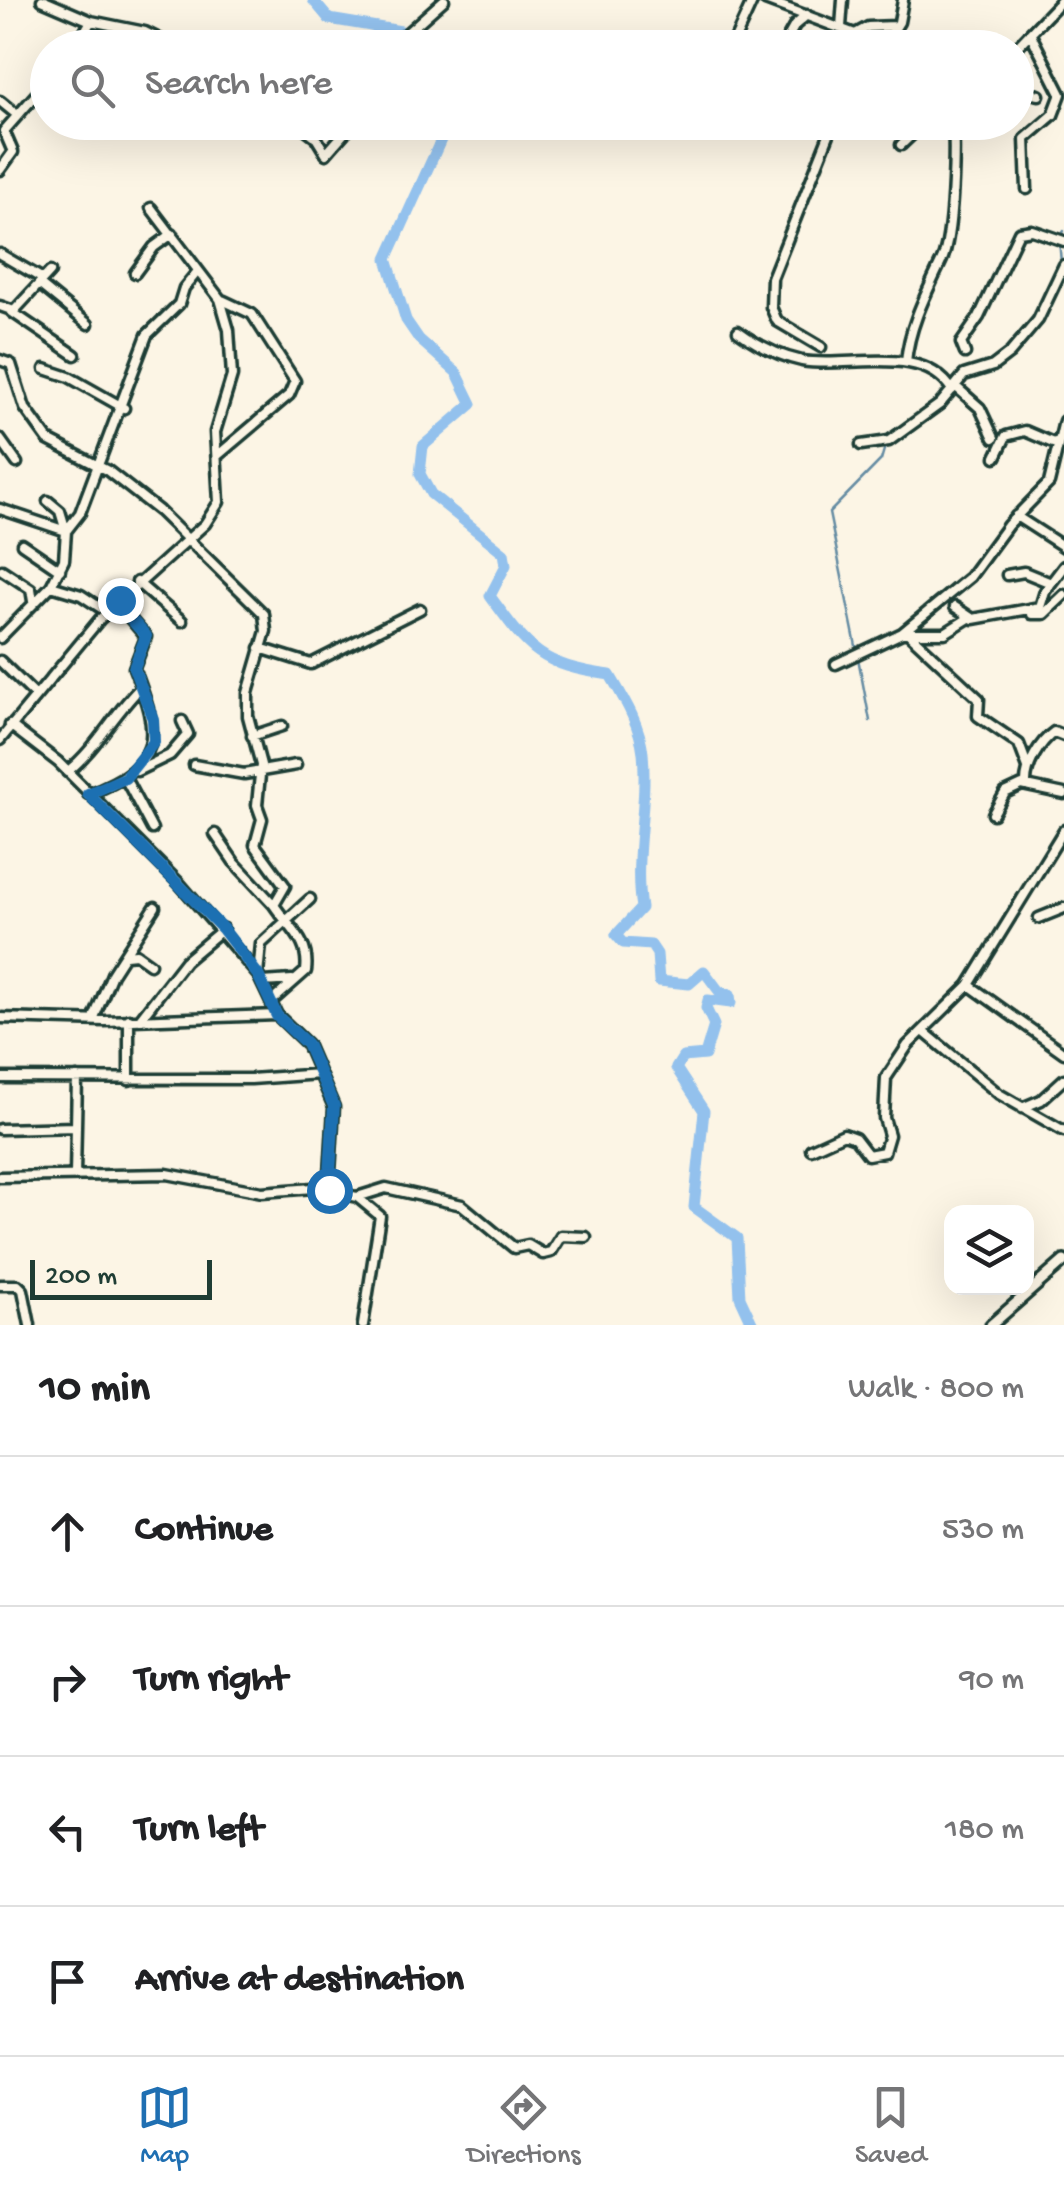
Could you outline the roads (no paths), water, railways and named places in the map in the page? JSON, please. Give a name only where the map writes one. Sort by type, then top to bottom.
[{"type":"street","points":[[42,0],[91,21],[134,30]]},
{"type":"street","points":[[410,30],[444,0]]},
{"type":"street","points":[[739,30],[753,0]]},
{"type":"street","points":[[765,0],[849,30]]},
{"type":"street","points":[[841,27],[843,0]]},
{"type":"street","points":[[894,30],[903,0]]},
{"type":"street","points":[[1034,32],[1062,0]]},
{"type":"street","points":[[796,30],[807,15]]},
{"type":"street","points":[[86,30],[91,21]]},
{"type":"street","points":[[865,30],[896,26]]},
{"type":"street","points":[[1034,40],[1060,89],[1059,104],[1034,129]]},
{"type":"street","points":[[1052,73],[1064,70]]},
{"type":"street","points":[[1034,94],[1039,95]]},
{"type":"street","points":[[0,170],[13,152],[3,136],[30,100]]},
{"type":"street","points":[[0,101],[16,114]]},
{"type":"street","points":[[317,140],[326,154],[338,140]]},
{"type":"street","points":[[821,347],[777,322],[771,307],[772,278],[827,140]]},
{"type":"street","points":[[901,145],[906,140]]},
{"type":"street","points":[[906,362],[914,326],[946,244],[954,190],[953,140]]},
{"type":"street","points":[[1024,140],[1027,188]]},
{"type":"street","points":[[0,740],[107,612],[216,509],[214,432],[232,376],[230,330],[220,299],[152,208]]},
{"type":"street","points":[[964,353],[961,343],[979,316],[1019,232],[1032,230],[1064,241]]},
{"type":"street","points":[[135,273],[154,247],[172,234]]},
{"type":"street","points":[[0,254],[44,278],[88,324]]},
{"type":"street","points":[[861,445],[889,440],[940,404],[964,375],[993,366],[1010,353],[1038,320],[1064,265]]},
{"type":"street","points":[[66,532],[80,513],[124,408],[148,336],[179,304],[182,290],[198,271]]},
{"type":"street","points":[[12,312],[44,278]]},
{"type":"street","points":[[216,456],[289,395],[295,381],[252,314],[220,299]]},
{"type":"street","points":[[0,306],[76,355]]},
{"type":"street","points":[[738,331],[766,348],[807,362],[906,362],[942,378],[980,408],[994,438]]},
{"type":"street","points":[[0,360],[10,364],[25,408],[48,440],[98,465],[159,511],[260,609],[266,625],[248,693],[252,736],[261,772],[257,805],[262,819],[255,845],[285,886],[274,905]]},
{"type":"street","points":[[45,369],[69,377],[124,408]]},
{"type":"street","points":[[836,664],[904,632],[970,577],[1016,516],[1059,469],[1064,421]]},
{"type":"street","points":[[996,458],[1006,436],[1019,431],[1054,443],[1060,440]]},
{"type":"street","points":[[0,439],[17,464]]},
{"type":"street","points":[[1,635],[51,586],[60,570],[66,532],[60,511],[48,501]]},
{"type":"street","points":[[0,509],[66,532]]},
{"type":"street","points":[[1016,516],[1064,546]]},
{"type":"street","points":[[22,544],[60,570]]},
{"type":"street","points":[[904,632],[945,633],[969,618],[1040,608],[1050,583],[1064,566]]},
{"type":"street","points":[[2,570],[31,589],[32,602]]},
{"type":"street","points":[[1007,575],[1024,572],[1050,583]]},
{"type":"street","points":[[137,582],[182,621]]},
{"type":"street","points":[[51,586],[81,595],[107,612]]},
{"type":"street","points":[[1025,613],[1042,616],[1064,595]]},
{"type":"street","points":[[117,603],[146,636],[134,668],[153,719],[154,742],[127,776]]},
{"type":"street","points":[[955,607],[969,618]]},
{"type":"street","points":[[260,648],[311,664],[420,610]]},
{"type":"street","points":[[904,632],[979,699],[978,716],[1021,746],[1040,748]]},
{"type":"street","points":[[0,661],[35,695]]},
{"type":"street","points":[[66,772],[97,745],[121,707],[142,687]]},
{"type":"street","points":[[88,794],[176,750],[188,734],[182,720]]},
{"type":"street","points":[[10,726],[66,772],[223,929],[259,976],[277,1016],[307,1044],[334,1106],[329,1190]]},
{"type":"street","points":[[252,736],[282,726]]},
{"type":"street","points":[[1026,785],[1028,768],[1050,733],[1064,736]]},
{"type":"street","points":[[1021,746],[1028,768]]},
{"type":"street","points":[[194,764],[235,773],[296,765]]},
{"type":"street","points":[[127,776],[152,829]]},
{"type":"street","points":[[993,814],[1006,793],[1026,785],[1064,794]]},
{"type":"street","points":[[812,1149],[844,1134],[854,1138],[868,1156],[882,1155],[889,1135],[884,1118],[886,1078],[923,1031],[970,985],[1064,830]]},
{"type":"street","points":[[215,834],[305,943],[306,971],[272,1002]]},
{"type":"street","points":[[240,951],[261,944],[310,899]]},
{"type":"street","points":[[93,1020],[154,907]]},
{"type":"street","points":[[1039,918],[1064,908]]},
{"type":"street","points":[[129,1080],[134,1019],[185,961],[223,929]]},
{"type":"street","points":[[259,976],[261,944]]},
{"type":"street","points":[[126,955],[136,954],[150,964]]},
{"type":"street","points":[[259,976],[292,980]]},
{"type":"street","points":[[970,985],[1064,1053]]},
{"type":"street","points":[[0,1018],[277,1016]]},
{"type":"street","points":[[923,1031],[975,1076],[1064,1131]]},
{"type":"street","points":[[0,1078],[129,1080],[320,1074]]},
{"type":"street","points":[[74,1175],[76,1078]]},
{"type":"street","points":[[1022,1108],[1041,1100],[1064,1079]]},
{"type":"street","points":[[0,1129],[75,1128]]},
{"type":"street","points":[[0,1177],[166,1174],[262,1192],[329,1190],[357,1197],[380,1216],[362,1325]]},
{"type":"street","points":[[357,1197],[386,1188],[462,1206],[514,1248],[528,1245],[542,1254],[551,1252],[562,1236],[586,1237]]},
{"type":"street","points":[[990,1325],[1064,1261]]},
{"type":"street","points":[[0,1285],[18,1285],[23,1290],[30,1325]]},
{"type":"waterway","points":[[313,0],[329,19],[395,30]]},
{"type":"waterway","points":[[441,140],[387,259],[406,320],[419,339],[457,373],[472,404],[423,446],[420,474],[431,494],[504,553],[506,565],[490,596],[527,643],[567,666],[610,675],[635,722],[644,772],[641,908],[616,935],[623,943],[651,945],[657,954],[659,981],[689,984],[704,971],[719,991],[730,995],[731,1003],[708,1000],[706,1008],[714,1025],[705,1055],[683,1057],[676,1068],[704,1111],[694,1207],[737,1238],[740,1297],[753,1325]]},
{"type":"waterway","points":[[1061,263],[1059,239],[1064,231]]},
{"type":"waterway","points":[[979,367],[1007,351]]},
{"type":"waterway","points":[[857,651],[829,513],[881,460],[886,443]]},
{"type":"waterway","points":[[858,658],[870,721]]}]
